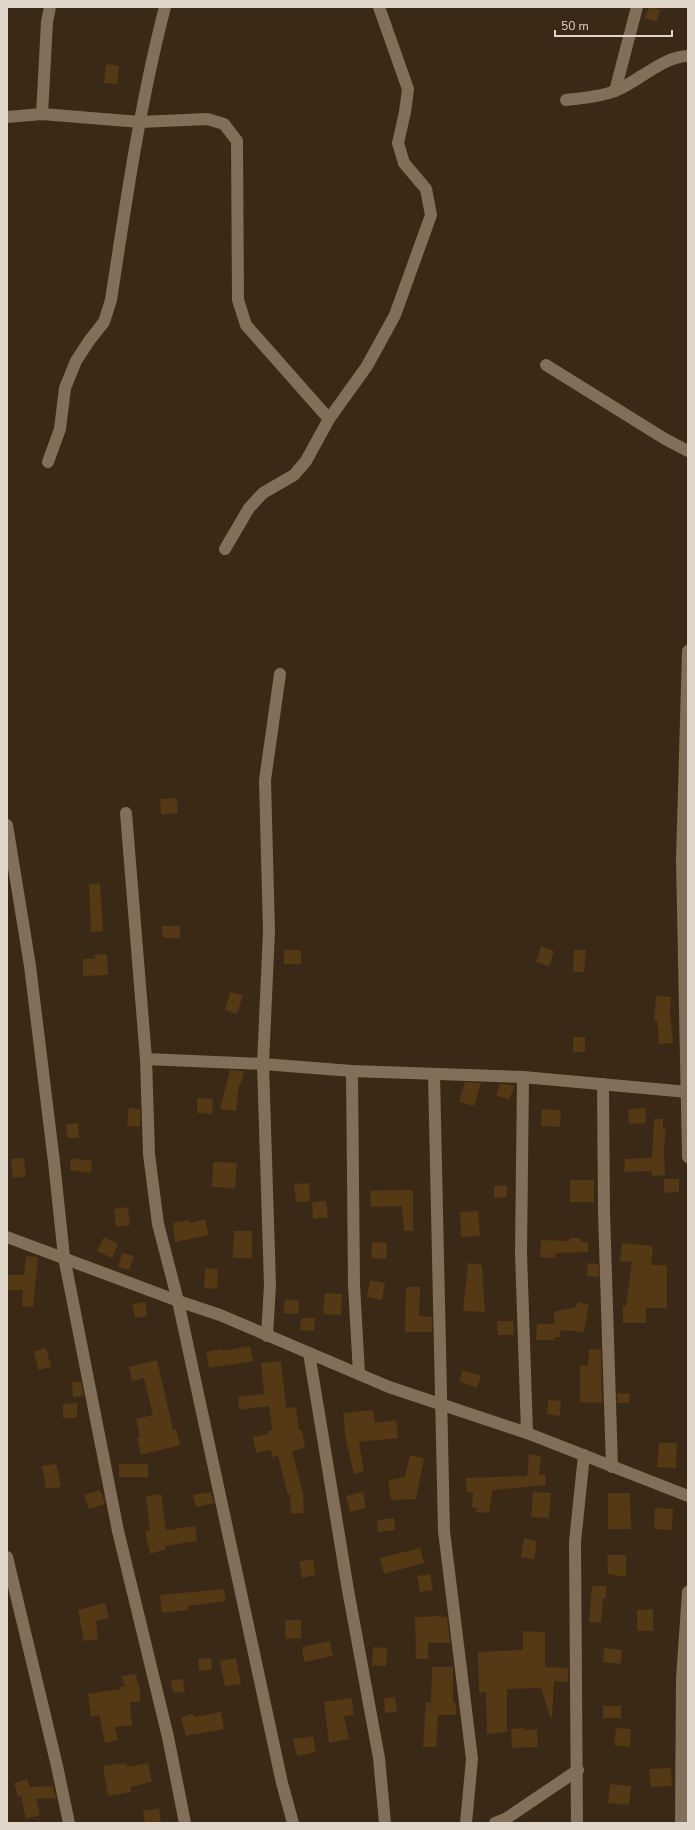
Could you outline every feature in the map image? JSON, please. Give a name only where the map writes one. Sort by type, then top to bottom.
[{"type":"street","points":[[42,114],[47,22],[50,7]]},
{"type":"street","points":[[48,462],[60,429],[65,388],[76,361],[104,322],[111,300],[140,122],[152,57],[165,7]]},
{"type":"street","points":[[225,549],[249,508],[263,493],[294,475],[306,461],[329,419],[367,366],[395,316],[431,215],[426,189],[404,162],[398,143],[405,112],[408,89],[379,7]]},
{"type":"street","points":[[615,91],[637,7]]},
{"type":"street","points":[[566,100],[589,98],[615,91],[672,59],[688,56]]},
{"type":"street","points":[[7,117],[42,114],[140,122],[207,119],[224,124],[238,141],[238,300],[246,325],[329,419]]},
{"type":"street","points":[[546,365],[664,439],[688,451]]},
{"type":"street","points":[[688,651],[682,860],[688,1158]]},
{"type":"street","points":[[267,1336],[270,1286],[263,1064],[269,932],[265,780],[280,674]]},
{"type":"street","points":[[126,813],[146,1059],[149,1154],[158,1224],[178,1301],[282,1783],[293,1823]]},
{"type":"street","points":[[7,825],[30,966],[64,1257],[118,1531],[168,1738],[185,1823]]},
{"type":"street","points":[[146,1059],[263,1064],[352,1071],[522,1077],[687,1092]]},
{"type":"street","points":[[352,1071],[354,1285],[359,1374]]},
{"type":"street","points":[[434,1074],[444,1531],[472,1759],[466,1823]]},
{"type":"street","points":[[522,1077],[522,1268],[527,1433]]},
{"type":"street","points":[[603,1084],[604,1212],[612,1467]]},
{"type":"street","points":[[7,1237],[64,1257],[178,1301],[220,1315],[389,1387],[527,1433],[688,1496]]},
{"type":"street","points":[[310,1353],[348,1590],[378,1758],[385,1823]]},
{"type":"street","points":[[577,1823],[578,1770],[575,1542],[584,1455]]},
{"type":"street","points":[[7,1557],[57,1766],[69,1823]]},
{"type":"street","points":[[681,1823],[682,1679],[688,1592]]},
{"type":"street","points":[[495,1823],[506,1818],[578,1770]]},
{"type":"building","points":[[649,7],[661,10],[656,22],[645,18]]},
{"type":"building","points":[[106,64],[119,66],[117,84],[104,83]]},
{"type":"building","points":[[177,798],[178,813],[161,815],[160,799]]},
{"type":"building","points":[[100,883],[103,931],[91,932],[89,884]]},
{"type":"building","points":[[162,926],[180,926],[180,938],[163,938]]},
{"type":"building","points":[[541,946],[554,951],[549,966],[536,962]]},
{"type":"building","points":[[284,950],[301,950],[301,964],[284,964]]},
{"type":"building","points":[[574,950],[586,950],[584,972],[573,972]]},
{"type":"building","points":[[107,954],[108,975],[83,976],[83,959],[95,959],[95,955]]},
{"type":"building","points":[[230,992],[243,995],[237,1014],[225,1010]]},
{"type":"building","points":[[656,996],[671,997],[670,1012],[673,1043],[659,1044],[657,1020],[654,1020]]},
{"type":"building","points":[[573,1037],[585,1037],[585,1052],[573,1052]]},
{"type":"building","points":[[230,1070],[244,1071],[241,1084],[239,1084],[236,1111],[220,1109]]},
{"type":"building","points":[[465,1082],[481,1083],[474,1106],[459,1102]]},
{"type":"building","points":[[500,1084],[515,1086],[509,1100],[496,1095]]},
{"type":"building","points":[[197,1098],[213,1099],[212,1114],[197,1113]]},
{"type":"building","points":[[129,1108],[140,1109],[140,1127],[127,1126]]},
{"type":"building","points":[[645,1108],[646,1123],[629,1124],[628,1109]]},
{"type":"building","points":[[542,1109],[561,1110],[560,1127],[541,1126]]},
{"type":"building","points":[[654,1119],[663,1119],[663,1129],[666,1129],[664,1147],[665,1175],[652,1176],[652,1171],[624,1172],[625,1159],[652,1158]]},
{"type":"building","points":[[78,1123],[79,1138],[67,1138],[66,1124]]},
{"type":"building","points":[[24,1158],[26,1177],[13,1178],[11,1159]]},
{"type":"building","points":[[71,1158],[92,1161],[91,1173],[70,1170]]},
{"type":"building","points":[[213,1162],[237,1163],[235,1188],[212,1187]]},
{"type":"building","points":[[664,1179],[679,1179],[679,1192],[664,1193]]},
{"type":"building","points":[[570,1180],[594,1180],[594,1202],[570,1202]]},
{"type":"building","points":[[309,1183],[310,1201],[296,1202],[294,1184]]},
{"type":"building","points":[[507,1185],[507,1197],[494,1198],[494,1186]]},
{"type":"building","points":[[413,1190],[413,1231],[404,1231],[402,1206],[371,1207],[370,1191]]},
{"type":"building","points":[[326,1201],[328,1217],[313,1219],[312,1202]]},
{"type":"building","points":[[128,1207],[130,1225],[116,1227],[114,1209]]},
{"type":"building","points":[[478,1211],[480,1236],[461,1237],[460,1212]]},
{"type":"building","points":[[205,1219],[209,1235],[175,1242],[173,1223],[189,1220],[190,1223]]},
{"type":"building","points":[[234,1231],[252,1231],[252,1258],[233,1258]]},
{"type":"building","points":[[104,1237],[118,1244],[112,1258],[97,1251]]},
{"type":"building","points":[[569,1238],[581,1238],[581,1242],[588,1242],[588,1252],[556,1253],[555,1258],[540,1257],[541,1240],[570,1241]]},
{"type":"building","points":[[372,1242],[387,1243],[386,1259],[371,1258]]},
{"type":"building","points":[[622,1243],[653,1246],[651,1265],[667,1265],[667,1308],[646,1308],[646,1323],[623,1323],[623,1306],[626,1306],[632,1262],[620,1261]]},
{"type":"building","points":[[122,1253],[134,1256],[129,1270],[118,1267]]},
{"type":"building","points":[[26,1256],[38,1257],[33,1307],[22,1306],[23,1290],[7,1290],[7,1275],[24,1275]]},
{"type":"building","points":[[468,1263],[482,1265],[485,1312],[463,1311]]},
{"type":"building","points":[[588,1263],[598,1264],[599,1277],[587,1276]]},
{"type":"building","points":[[205,1268],[218,1269],[217,1289],[204,1288]]},
{"type":"building","points":[[370,1280],[385,1283],[382,1300],[367,1297]]},
{"type":"building","points":[[406,1287],[420,1287],[419,1316],[432,1317],[432,1332],[405,1332]]},
{"type":"building","points":[[325,1293],[342,1294],[341,1315],[323,1314]]},
{"type":"building","points":[[285,1299],[299,1301],[298,1314],[283,1313]]},
{"type":"building","points":[[145,1302],[147,1316],[135,1318],[132,1304]]},
{"type":"building","points":[[578,1302],[589,1304],[584,1332],[560,1330],[560,1337],[554,1337],[554,1340],[536,1340],[537,1324],[555,1324],[553,1312],[576,1307]]},
{"type":"building","points":[[301,1318],[315,1318],[314,1331],[300,1330]]},
{"type":"building","points":[[497,1321],[513,1321],[514,1335],[498,1335]]},
{"type":"building","points":[[250,1346],[253,1361],[209,1368],[206,1352]]},
{"type":"building","points":[[46,1348],[51,1367],[38,1370],[34,1351]]},
{"type":"building","points":[[589,1349],[601,1350],[602,1403],[580,1402],[580,1365],[588,1366]]},
{"type":"building","points":[[157,1360],[173,1430],[176,1429],[180,1445],[141,1455],[137,1438],[140,1437],[136,1419],[153,1415],[144,1378],[132,1381],[129,1367]]},
{"type":"building","points":[[281,1361],[286,1408],[296,1407],[299,1430],[302,1430],[305,1448],[292,1451],[303,1493],[304,1513],[291,1514],[290,1494],[288,1495],[278,1456],[272,1457],[271,1450],[256,1453],[253,1437],[268,1434],[268,1431],[272,1430],[269,1406],[239,1410],[238,1397],[264,1394],[261,1363]]},
{"type":"building","points":[[463,1370],[481,1376],[477,1388],[459,1381]]},
{"type":"building","points":[[72,1382],[81,1382],[84,1396],[73,1397]]},
{"type":"building","points":[[617,1393],[630,1394],[629,1403],[617,1403]]},
{"type":"building","points":[[548,1400],[561,1401],[560,1416],[547,1414]]},
{"type":"building","points":[[77,1403],[77,1418],[63,1418],[63,1404]]},
{"type":"building","points":[[373,1410],[375,1423],[396,1420],[398,1438],[359,1442],[364,1472],[354,1474],[346,1440],[343,1413]]},
{"type":"building","points":[[659,1443],[677,1443],[676,1468],[657,1467]]},
{"type":"building","points":[[529,1454],[541,1456],[539,1475],[545,1474],[546,1485],[494,1490],[492,1491],[489,1513],[476,1512],[477,1508],[472,1507],[473,1492],[467,1492],[466,1478],[527,1476]]},
{"type":"building","points":[[410,1455],[424,1458],[416,1499],[391,1500],[388,1480],[405,1477]]},
{"type":"building","points":[[56,1464],[61,1487],[46,1489],[42,1466]]},
{"type":"building","points":[[119,1464],[148,1464],[148,1477],[119,1477]]},
{"type":"building","points":[[100,1490],[105,1504],[89,1509],[84,1495]]},
{"type":"building","points":[[211,1492],[214,1503],[196,1507],[193,1495]]},
{"type":"building","points":[[363,1492],[366,1508],[350,1512],[346,1496]]},
{"type":"building","points":[[533,1492],[551,1493],[549,1518],[531,1517]]},
{"type":"building","points":[[608,1493],[630,1493],[631,1529],[608,1529]]},
{"type":"building","points":[[161,1494],[166,1530],[195,1526],[197,1541],[165,1546],[166,1549],[150,1554],[145,1531],[150,1530],[146,1496]]},
{"type":"building","points":[[655,1508],[673,1509],[672,1530],[654,1529]]},
{"type":"building","points":[[394,1518],[395,1530],[378,1532],[377,1520]]},
{"type":"building","points":[[524,1538],[537,1541],[534,1559],[521,1557]]},
{"type":"building","points":[[420,1548],[424,1563],[384,1574],[380,1558]]},
{"type":"building","points":[[607,1555],[626,1555],[626,1577],[608,1574]]},
{"type":"building","points":[[313,1559],[315,1575],[302,1578],[299,1562]]},
{"type":"building","points":[[430,1574],[433,1590],[420,1592],[417,1576]]},
{"type":"building","points":[[592,1586],[606,1586],[606,1598],[603,1598],[601,1623],[589,1622]]},
{"type":"building","points":[[224,1589],[226,1601],[188,1606],[188,1610],[162,1613],[160,1595]]},
{"type":"building","points":[[105,1603],[109,1618],[96,1621],[98,1639],[84,1641],[78,1610]]},
{"type":"building","points":[[653,1609],[653,1631],[637,1631],[637,1610]]},
{"type":"building","points":[[415,1617],[447,1617],[450,1643],[428,1643],[428,1659],[416,1659]]},
{"type":"building","points":[[285,1620],[301,1620],[301,1638],[286,1639]]},
{"type":"building","points":[[523,1631],[545,1632],[545,1667],[568,1668],[568,1682],[554,1681],[552,1717],[550,1717],[541,1688],[507,1689],[507,1732],[487,1734],[486,1692],[479,1693],[478,1652],[523,1650]]},
{"type":"building","points":[[330,1641],[333,1656],[304,1662],[302,1647]]},
{"type":"building","points":[[373,1647],[387,1648],[386,1666],[372,1665]]},
{"type":"building","points":[[604,1648],[622,1650],[621,1664],[603,1662]]},
{"type":"building","points":[[211,1658],[212,1670],[199,1671],[198,1659]]},
{"type":"building","points":[[236,1658],[241,1684],[225,1686],[220,1661]]},
{"type":"building","points":[[432,1667],[453,1667],[453,1703],[456,1703],[456,1715],[438,1715],[436,1747],[423,1747],[426,1702],[431,1703]]},
{"type":"building","points":[[136,1674],[138,1686],[140,1686],[140,1702],[130,1702],[132,1725],[115,1727],[118,1740],[105,1743],[99,1715],[91,1717],[88,1694],[120,1689],[120,1687],[125,1686],[121,1676]]},
{"type":"building","points":[[183,1679],[185,1692],[173,1693],[171,1680]]},
{"type":"building","points":[[395,1697],[397,1712],[385,1713],[384,1698]]},
{"type":"building","points":[[352,1698],[354,1715],[344,1716],[349,1739],[329,1743],[324,1702]]},
{"type":"building","points":[[603,1706],[621,1706],[621,1718],[603,1718]]},
{"type":"building","points":[[221,1712],[224,1729],[186,1736],[181,1718],[193,1713],[194,1717]]},
{"type":"building","points":[[525,1728],[525,1730],[537,1729],[538,1747],[512,1748],[511,1729]]},
{"type":"building","points":[[616,1728],[631,1729],[630,1747],[614,1745]]},
{"type":"building","points":[[313,1736],[316,1752],[297,1756],[293,1739]]},
{"type":"building","points":[[126,1763],[127,1767],[148,1763],[152,1782],[130,1787],[131,1792],[108,1796],[103,1766]]},
{"type":"building","points":[[671,1768],[672,1786],[651,1787],[649,1769]]},
{"type":"building","points":[[27,1779],[30,1787],[53,1786],[56,1798],[36,1799],[40,1815],[26,1819],[21,1796],[18,1797],[14,1783]]},
{"type":"building","points":[[610,1784],[631,1786],[629,1805],[608,1803]]},
{"type":"building","points":[[159,1808],[161,1823],[145,1823],[143,1811]]}]
